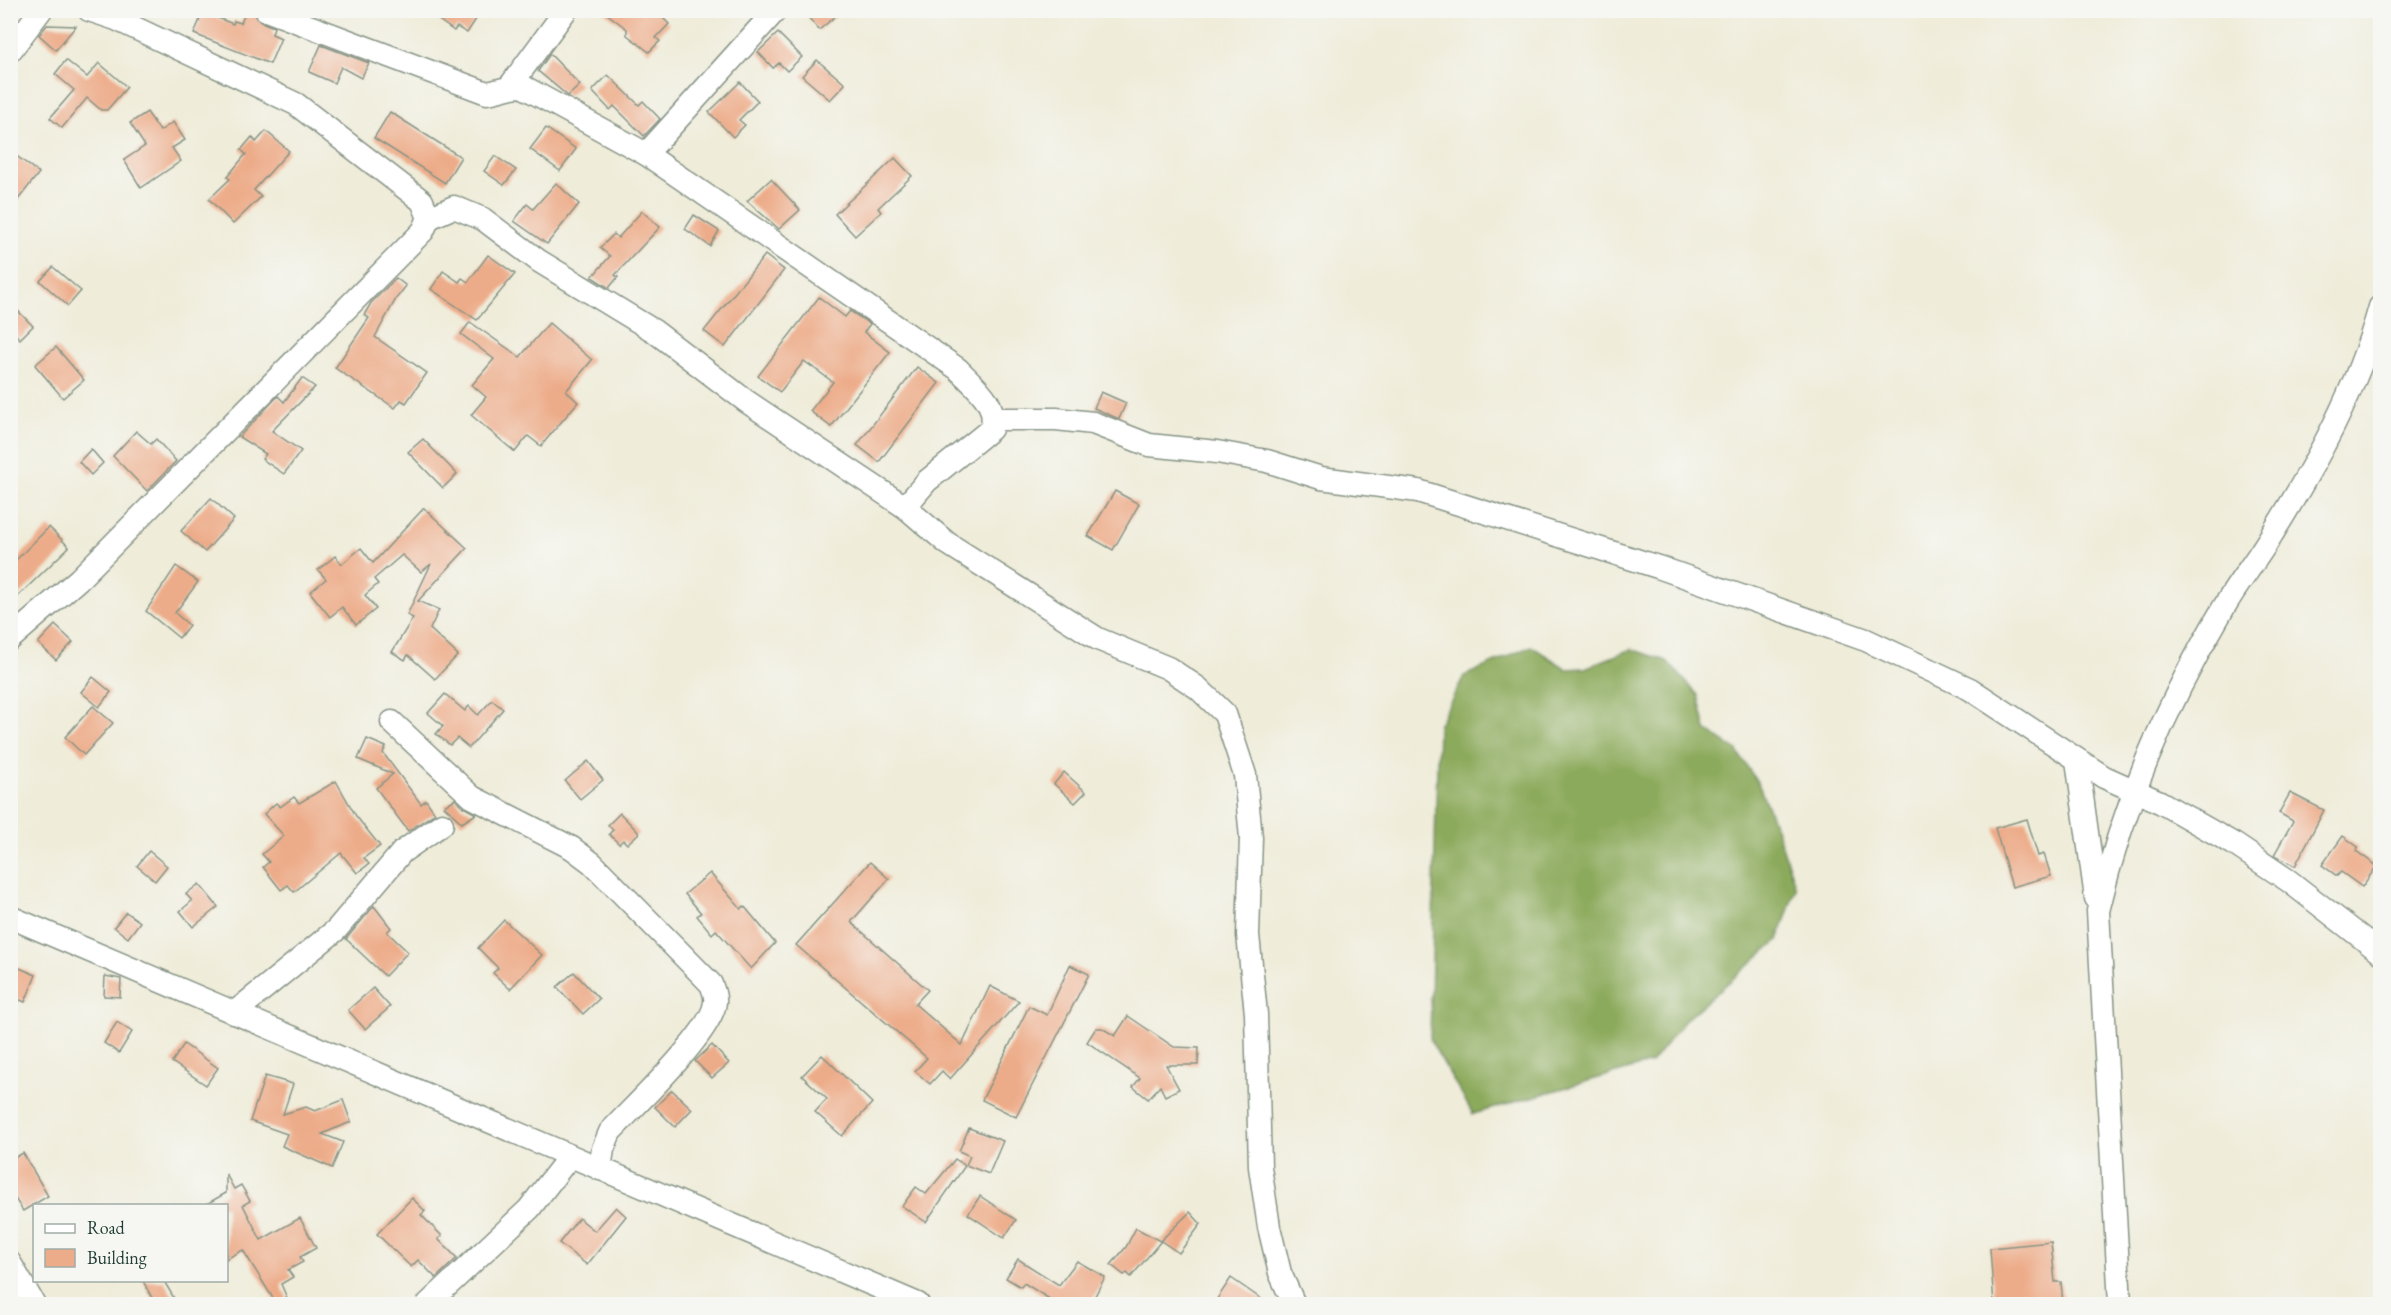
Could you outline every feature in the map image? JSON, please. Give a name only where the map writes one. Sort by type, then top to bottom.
[{"type":"street","points":[[10,51],[41,10]]},
{"type":"street","points":[[88,10],[116,19],[296,104],[422,201],[429,218]]},
{"type":"street","points":[[266,10],[488,93],[500,92],[510,86],[566,10]]},
{"type":"street","points":[[646,154],[776,10]]},
{"type":"street","points":[[510,86],[522,86],[646,154],[958,369],[993,410],[995,419],[985,436],[927,481],[904,507]]},
{"type":"street","points":[[10,639],[79,579],[423,231],[429,218],[454,207],[483,219],[539,261],[654,331],[746,401],[904,507],[947,543],[1082,629],[1178,675],[1198,688],[1225,714],[1245,775],[1251,838],[1248,935],[1256,1014],[1260,1167],[1269,1227],[1280,1273],[1294,1305]]},
{"type":"street","points":[[2098,911],[2107,871],[2135,792],[2183,680],[2225,605],[2270,539],[2321,452],[2347,400],[2380,307]]},
{"type":"street","points":[[995,419],[1056,419],[1094,423],[1149,445],[1217,452],[1267,461],[1321,478],[1418,491],[1658,567],[1866,640],[1970,689],[2077,760],[2135,792],[2160,802],[2234,844],[2289,881],[2380,952]]},
{"type":"street","points":[[392,722],[472,797],[572,848],[592,863],[706,976],[711,984],[715,1000],[714,1009],[697,1037],[610,1132],[603,1149],[600,1169]]},
{"type":"street","points":[[2077,760],[2098,911],[2120,1305]]},
{"type":"street","points":[[234,1013],[336,930],[402,852],[442,824]]},
{"type":"street","points":[[10,917],[918,1305]]},
{"type":"street","points":[[428,1305],[529,1209],[570,1156]]},
{"type":"street","points":[[10,1263],[34,1305]]},
{"type":"green space","points":[[1531,646],[1567,669],[1585,668],[1631,649],[1667,661],[1698,695],[1706,730],[1736,750],[1758,783],[1796,888],[1778,940],[1686,1019],[1651,1063],[1473,1114],[1430,1040],[1438,726],[1464,676]]},
{"type":"building","points":[[246,10],[253,12],[261,22],[274,27],[272,34],[281,38],[270,64],[194,34],[203,12],[233,24],[234,21],[241,23]]},
{"type":"building","points":[[425,10],[482,10],[467,33],[457,27],[454,31]]},
{"type":"building","points":[[602,10],[655,10],[669,24],[656,38],[660,41],[649,52],[627,35],[627,29]]},
{"type":"building","points":[[802,10],[843,10],[819,30]]},
{"type":"building","points":[[47,25],[76,26],[56,50],[39,35]]},
{"type":"building","points":[[778,33],[802,57],[787,71],[779,63],[773,68],[758,52]]},
{"type":"building","points":[[321,45],[369,63],[361,78],[341,67],[334,83],[309,72]]},
{"type":"building","points":[[550,54],[580,85],[568,96],[538,71]]},
{"type":"building","points":[[66,60],[87,77],[99,63],[127,87],[107,110],[101,110],[87,98],[62,128],[50,118],[74,90],[55,74]]},
{"type":"building","points":[[817,60],[845,84],[830,100],[802,76]]},
{"type":"building","points":[[608,75],[639,105],[643,101],[660,119],[644,136],[614,106],[610,110],[592,91]]},
{"type":"building","points":[[740,82],[758,101],[739,120],[745,125],[733,137],[709,112]]},
{"type":"building","points":[[147,112],[160,131],[173,122],[185,140],[172,148],[181,161],[141,188],[124,160],[145,146],[130,123]]},
{"type":"building","points":[[390,112],[461,157],[445,183],[374,138]]},
{"type":"building","points":[[546,128],[576,149],[560,171],[530,149]]},
{"type":"building","points":[[266,131],[289,151],[254,190],[261,197],[233,224],[209,199],[230,179],[227,177],[246,154],[241,150],[252,137],[256,142]]},
{"type":"building","points":[[10,151],[39,173],[10,210]]},
{"type":"building","points":[[495,156],[516,170],[504,185],[484,171]]},
{"type":"building","points":[[895,158],[912,176],[878,208],[881,212],[855,236],[835,214]]},
{"type":"building","points":[[771,179],[800,210],[779,229],[747,201]]},
{"type":"building","points":[[556,183],[579,204],[547,244],[514,221],[527,204],[533,209]]},
{"type":"building","points":[[642,211],[660,227],[615,275],[618,277],[609,288],[592,277],[610,256],[600,248],[614,234],[618,238]]},
{"type":"building","points":[[694,215],[719,231],[710,246],[685,229]]},
{"type":"building","points":[[488,255],[515,274],[477,320],[431,289],[443,271],[459,282],[462,278],[468,282]]},
{"type":"building","points":[[765,255],[784,270],[725,347],[704,331]]},
{"type":"building","points":[[53,267],[81,291],[68,306],[40,281]]},
{"type":"building","points":[[396,278],[406,286],[375,337],[427,373],[406,403],[401,400],[395,408],[335,368],[369,318],[364,315],[371,303]]},
{"type":"building","points":[[819,297],[845,317],[850,311],[870,324],[864,332],[890,352],[831,427],[810,411],[833,382],[804,361],[780,392],[758,376]]},
{"type":"building","points":[[10,303],[33,326],[20,339],[10,329]]},
{"type":"building","points":[[470,322],[520,357],[549,323],[592,360],[566,391],[578,402],[541,446],[528,436],[515,452],[471,415],[486,397],[472,385],[494,359],[461,334]]},
{"type":"building","points":[[56,347],[84,380],[63,398],[35,365]]},
{"type":"building","points":[[917,367],[939,383],[879,462],[857,445]]},
{"type":"building","points":[[302,378],[315,387],[272,431],[301,451],[284,474],[262,459],[266,454],[239,437],[278,396],[284,402]]},
{"type":"building","points":[[1101,392],[1126,403],[1119,419],[1094,408]]},
{"type":"building","points":[[136,431],[151,444],[156,439],[176,461],[147,491],[113,456]]},
{"type":"building","points":[[423,439],[457,474],[443,488],[408,452]]},
{"type":"building","points":[[91,449],[103,463],[91,475],[79,462]]},
{"type":"building","points":[[1115,491],[1139,504],[1113,550],[1088,536]]},
{"type":"building","points":[[211,498],[234,519],[205,552],[181,531]]},
{"type":"building","points":[[424,508],[467,548],[418,601],[439,610],[430,629],[458,655],[435,679],[408,655],[405,660],[392,652],[413,618],[407,615],[431,564],[421,572],[402,555],[374,579],[378,584],[365,595],[376,609],[356,625],[342,607],[330,617],[310,592],[326,579],[318,570],[335,556],[342,564],[361,548],[373,563]]},
{"type":"building","points":[[49,527],[69,547],[10,604],[10,566]]},
{"type":"building","points":[[176,566],[198,582],[175,613],[189,625],[179,638],[146,611]]},
{"type":"building","points":[[55,625],[73,642],[56,660],[38,643]]},
{"type":"building","points":[[93,677],[111,692],[99,707],[81,692]]},
{"type":"building","points":[[445,694],[465,711],[469,706],[478,715],[492,700],[503,709],[469,748],[457,738],[450,745],[436,734],[443,726],[428,713]]},
{"type":"building","points":[[93,706],[113,723],[84,755],[65,737]]},
{"type":"building","points":[[367,739],[386,747],[383,753],[421,804],[426,800],[435,813],[408,831],[376,788],[393,774],[358,759]]},
{"type":"building","points":[[588,761],[603,780],[580,799],[565,781]]},
{"type":"building","points":[[1064,772],[1086,792],[1075,803],[1054,784]]},
{"type":"building","points":[[336,781],[356,816],[380,846],[364,858],[369,864],[357,873],[341,853],[294,892],[288,885],[281,890],[263,867],[269,862],[262,854],[284,836],[264,814],[276,803],[280,807],[294,797],[299,803]]},
{"type":"building","points":[[2290,793],[2324,810],[2295,866],[2274,855],[2293,821],[2279,813]]},
{"type":"building","points":[[455,799],[463,807],[476,814],[462,823],[444,806]]},
{"type":"building","points":[[620,813],[639,833],[627,844],[623,840],[619,844],[609,834],[613,830],[608,825]]},
{"type":"building","points":[[2027,819],[2038,856],[2044,854],[2051,876],[2012,887],[1995,828]]},
{"type":"building","points":[[2343,836],[2358,847],[2356,851],[2377,866],[2362,887],[2341,872],[2337,876],[2322,865]]},
{"type":"building","points":[[149,851],[167,866],[155,881],[137,866]]},
{"type":"building","points":[[870,862],[889,879],[851,922],[928,990],[915,1004],[962,1045],[990,986],[1019,1001],[950,1079],[942,1071],[930,1084],[915,1071],[927,1058],[796,945]]},
{"type":"building","points":[[710,873],[741,909],[744,906],[775,943],[751,969],[716,930],[712,934],[697,916],[701,913],[685,894]]},
{"type":"building","points":[[199,884],[218,907],[193,927],[180,911],[192,901],[186,894]]},
{"type":"building","points":[[374,906],[391,928],[387,932],[408,952],[385,976],[346,939]]},
{"type":"building","points":[[126,912],[140,922],[128,938],[114,927]]},
{"type":"building","points":[[504,920],[542,955],[510,989],[493,973],[498,968],[478,948]]},
{"type":"building","points":[[10,964],[36,975],[25,1002],[10,996]]},
{"type":"building","points":[[1070,965],[1089,974],[1016,1117],[982,1100],[1029,1006],[1047,1015]]},
{"type":"building","points":[[574,972],[599,999],[583,1014],[557,987]]},
{"type":"building","points":[[105,976],[121,979],[120,997],[104,996]]},
{"type":"building","points":[[373,988],[390,1007],[365,1029],[348,1010]]},
{"type":"building","points":[[1128,1016],[1174,1047],[1199,1048],[1198,1065],[1166,1065],[1179,1089],[1165,1096],[1160,1086],[1148,1099],[1133,1087],[1140,1078],[1087,1042],[1096,1028],[1102,1028],[1115,1036]]},
{"type":"building","points":[[117,1022],[132,1032],[119,1053],[104,1043]]},
{"type":"building","points":[[184,1044],[218,1068],[206,1085],[172,1062]]},
{"type":"building","points":[[712,1045],[729,1063],[712,1078],[695,1061]]},
{"type":"building","points":[[822,1055],[872,1103],[842,1136],[815,1112],[827,1099],[802,1076]]},
{"type":"building","points":[[265,1076],[293,1084],[283,1114],[306,1107],[315,1111],[343,1100],[351,1122],[322,1134],[343,1142],[332,1168],[282,1146],[287,1134],[250,1121]]},
{"type":"building","points":[[672,1090],[692,1109],[675,1127],[655,1107]]},
{"type":"building","points":[[969,1128],[1003,1141],[989,1174],[966,1165],[970,1156],[959,1151]]},
{"type":"building","points":[[23,1153],[48,1196],[23,1211],[10,1191],[10,1160]]},
{"type":"building","points":[[955,1159],[965,1166],[926,1222],[902,1206],[916,1187],[926,1194]]},
{"type":"building","points":[[226,1174],[234,1189],[241,1185],[250,1201],[243,1205],[261,1240],[300,1218],[316,1248],[300,1257],[303,1262],[288,1270],[293,1277],[281,1284],[290,1305],[277,1305],[243,1250],[228,1258],[228,1204],[207,1204],[226,1193]]},
{"type":"building","points":[[980,1196],[1016,1220],[1004,1238],[968,1214]]},
{"type":"building","points":[[412,1198],[425,1211],[421,1215],[442,1236],[438,1239],[457,1258],[436,1278],[418,1260],[411,1267],[377,1234]]},
{"type":"building","points":[[616,1207],[626,1216],[587,1265],[559,1243],[579,1218],[595,1231]]},
{"type":"building","points":[[1190,1212],[1201,1224],[1179,1253],[1161,1241],[1131,1277],[1127,1273],[1124,1275],[1111,1265],[1126,1247],[1136,1228],[1160,1241]]},
{"type":"building","points":[[2051,1242],[2055,1282],[2061,1282],[2063,1305],[1994,1305],[1990,1248]]},
{"type":"building","points":[[1018,1259],[1059,1285],[1077,1261],[1105,1277],[1090,1305],[1059,1305],[1024,1283],[1021,1287],[1006,1278]]},
{"type":"building","points":[[1231,1278],[1270,1305],[1213,1305]]},
{"type":"building","points":[[144,1282],[165,1282],[178,1305],[156,1305]]}]
